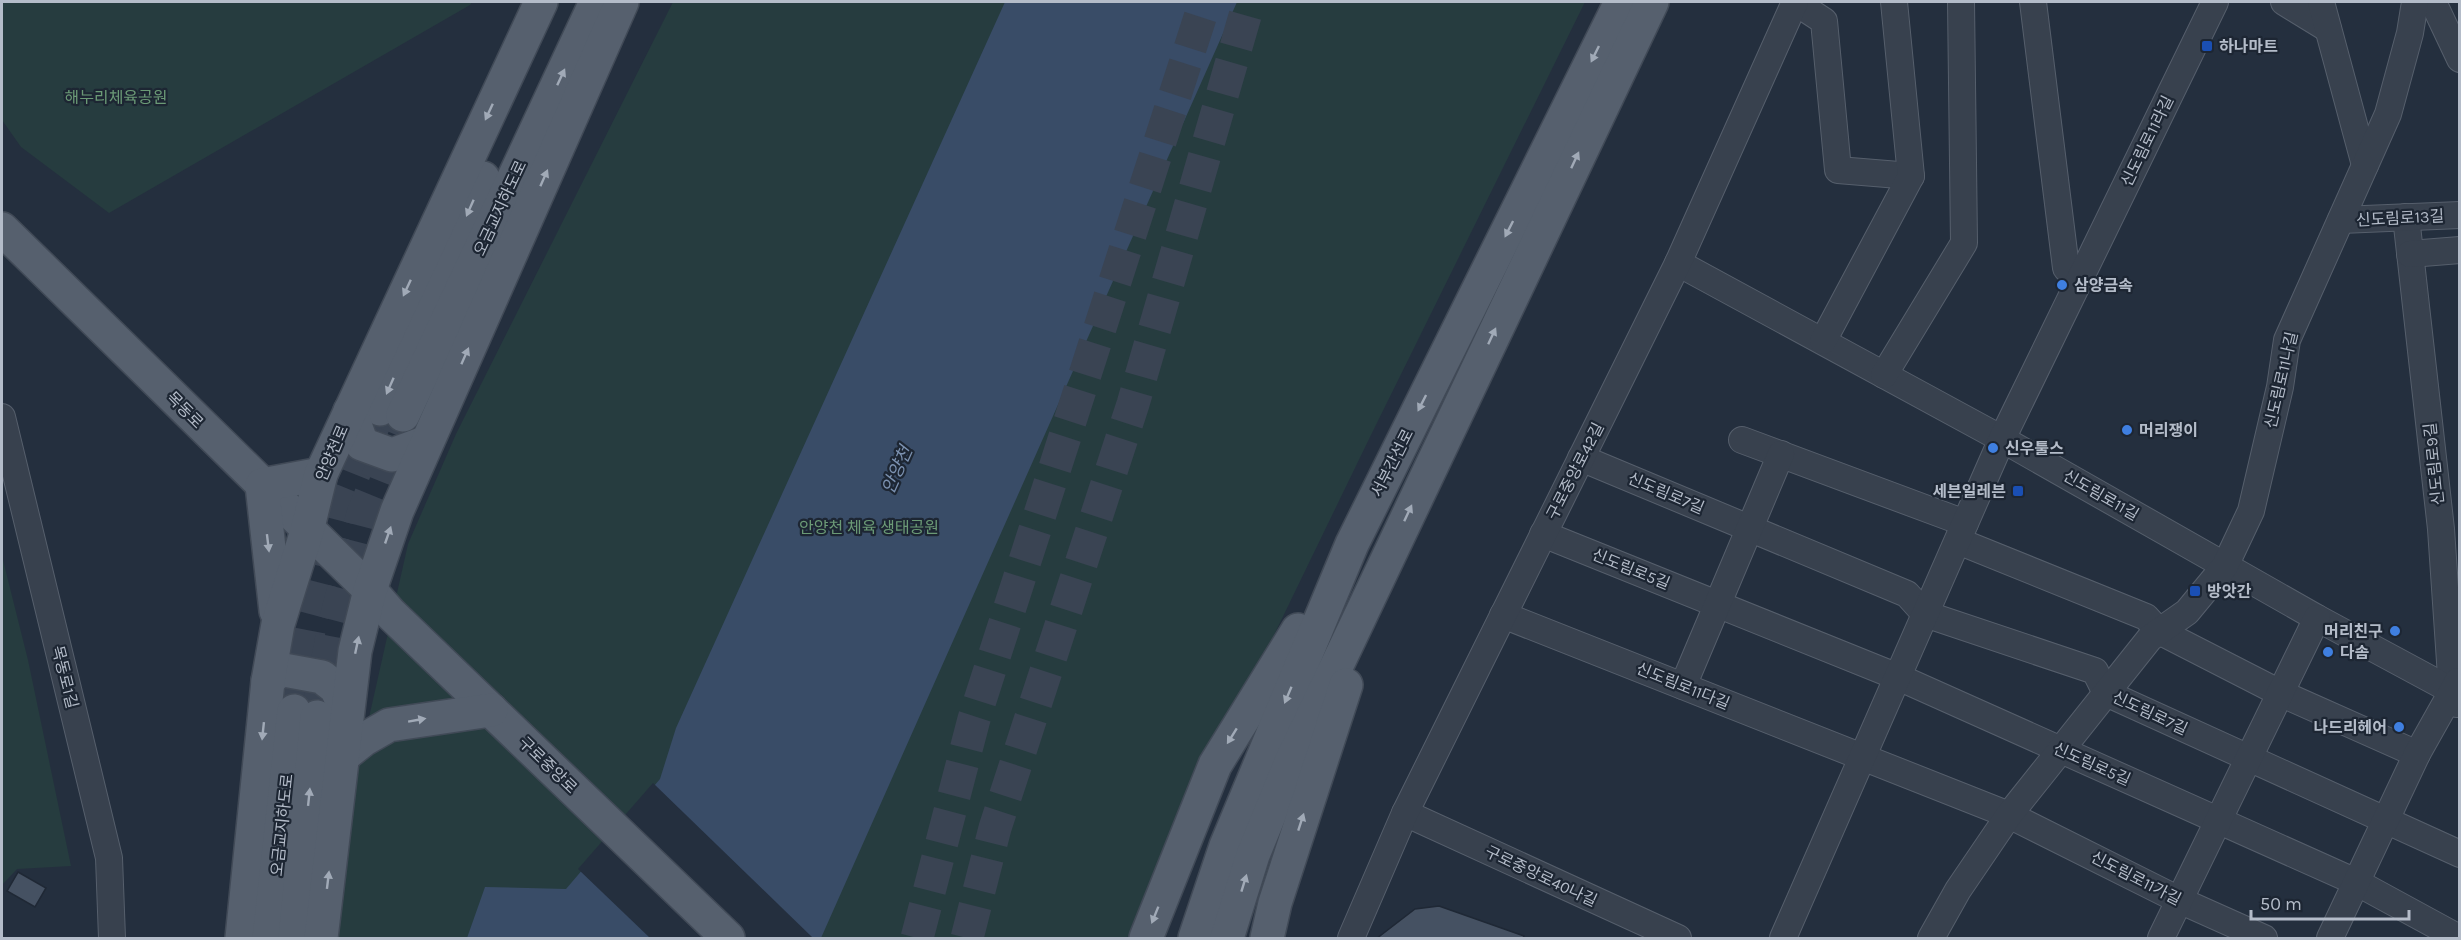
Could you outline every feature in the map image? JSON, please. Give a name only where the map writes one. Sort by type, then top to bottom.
[{"type":"main road","name":"안양천로","points":[[242,939],[268,681],[278,624],[307,531],[321,474],[378,412],[541,2]]},
{"type":"main road","name":"오금교지하도로","points":[[378,412],[562,2]]},
{"type":"main road","name":"오금교지하도로","points":[[378,412],[596,2]]},
{"type":"main road","points":[[333,727],[355,651],[380,602],[397,511],[622,2]]},
{"type":"main road","name":"서부간선로","points":[[1195,939],[1226,846],[1352,544],[1621,2]]},
{"type":"main road","points":[[1227,939],[1253,855],[1290,762],[1652,2]]},
{"type":"main road","name":"목동로","points":[[2,229],[380,602]]},
{"type":"main road","points":[[378,412],[362,444],[392,455],[427,442]]},
{"type":"main road","points":[[278,624],[262,485],[321,474]]},
{"type":"main road","points":[[1146,939],[1215,765],[1352,544]]},
{"type":"main road","points":[[1267,939],[1275,903],[1390,552]]},
{"type":"main road","name":"구로중앙로","points":[[380,602],[728,939]]},
{"type":"main road","points":[[268,681],[276,673],[284,670],[321,677],[336,688],[321,939]]},
{"type":"main road","points":[[333,727],[388,725],[491,710]]},
{"type":"main road","name":"오금교지하도로","points":[[269,939],[333,727]]},
{"type":"main road","name":"오금교지하도로","points":[[295,939],[333,727]]},
{"type":"street","name":"구로중앙로42길","points":[[1351,939],[1405,813],[1678,263],[1795,2],[1824,21],[1838,170],[1911,176]]},
{"type":"street","points":[[1823,341],[1911,176],[1894,2]]},
{"type":"street","points":[[1884,375],[1964,243],[1961,2]]},
{"type":"street","points":[[2033,2],[2067,268],[2079,280]]},
{"type":"street","name":"신도림로11라길","points":[[2002,439],[2215,2]]},
{"type":"street","points":[[2284,2],[2328,29]]},
{"type":"street","points":[[2321,2],[2365,165]]},
{"type":"street","name":"신도림로11나길","points":[[2225,566],[2251,511],[2280,387],[2287,340],[2388,114],[2410,33],[2415,2]]},
{"type":"street","points":[[2433,2],[2460,59]]},
{"type":"street","name":"신도림로13길","points":[[2341,220],[2460,215]]},
{"type":"street","name":"신도림로9길","points":[[2406,217],[2458,693]]},
{"type":"street","points":[[2410,254],[2460,250]]},
{"type":"street","name":"신도림로11길","points":[[1678,263],[2002,439],[2317,618],[2458,693]]},
{"type":"street","name":"목동로1길","points":[[2,417],[109,858],[112,939]]},
{"type":"street","points":[[1783,939],[2002,439]]},
{"type":"street","points":[[1742,440],[1780,454],[1961,532],[2146,617],[2159,631],[2280,693],[2417,753]]},
{"type":"street","points":[[1683,686],[1780,454]]},
{"type":"street","name":"신도림로7길","points":[[1581,458],[1907,594],[1925,614],[2095,671],[2106,693],[2460,854]]},
{"type":"street","name":"신도림로5길","points":[[1543,534],[1898,677],[2356,882],[2459,939]]},
{"type":"street","points":[[1931,939],[1958,890],[2009,814],[2150,638],[2187,612],[2225,566]]},
{"type":"street","name":"신도림로11다길","points":[[1503,615],[2009,814]]},
{"type":"street","points":[[2161,939],[2317,618]]},
{"type":"street","points":[[2330,939],[2417,753],[2458,693]]},
{"type":"street","name":"구로중앙로40나길","points":[[1405,813],[1678,939]]},
{"type":"street","name":"신도림로11가길","points":[[2009,814],[2179,900],[2264,939]]},
{"type":"green space","name":"해누리체육공원","points":[[2,2],[472,2],[109,213],[21,147],[2,120]]},
{"type":"green space","name":"안양천 체육 생태공원","points":[[673,2],[1585,2],[1370,437],[1127,938],[336,938],[357,771],[408,544],[456,434]]},
{"type":"green space","points":[[2,556],[28,660],[71,866],[17,869],[2,885]]},
{"type":"water","name":"안양천","points":[[1005,2],[1237,2],[821,938],[467,938],[485,887],[566,889],[660,779],[676,728]]},
{"type":"pier","points":[[653,783],[813,938],[650,938],[578,869]]},
{"type":"building","points":[[18,872],[46,888],[35,907],[7,891]]},
{"type":"building","points":[[1439,906],[1524,936],[1523,939],[1376,939],[1415,909]]},
{"type":"tunnel","points":[[917,938],[974,719],[1205,2]]},
{"type":"tunnel","points":[[967,938],[995,828],[1133,404],[1249,2]]},
{"type":"tunnel","points":[[294,711],[311,620],[340,508],[380,409]]},
{"type":"tunnel","points":[[317,717],[334,626],[363,514],[403,415]]},
{"type":"place","name":"하나마트","points":[[2207,46]]},
{"type":"place","name":"삼양금속","points":[[2062,285]]},
{"type":"place","name":"머리쟁이","points":[[2127,430]]},
{"type":"place","name":"신우툴스","points":[[1993,448]]},
{"type":"place","name":"세븐일레븐","points":[[2018,491]]},
{"type":"place","name":"방앗간","points":[[2195,591]]},
{"type":"place","name":"머리친구","points":[[2395,631]]},
{"type":"place","name":"다솜","points":[[2328,652]]},
{"type":"place","name":"나드리헤어","points":[[2399,727]]}]
